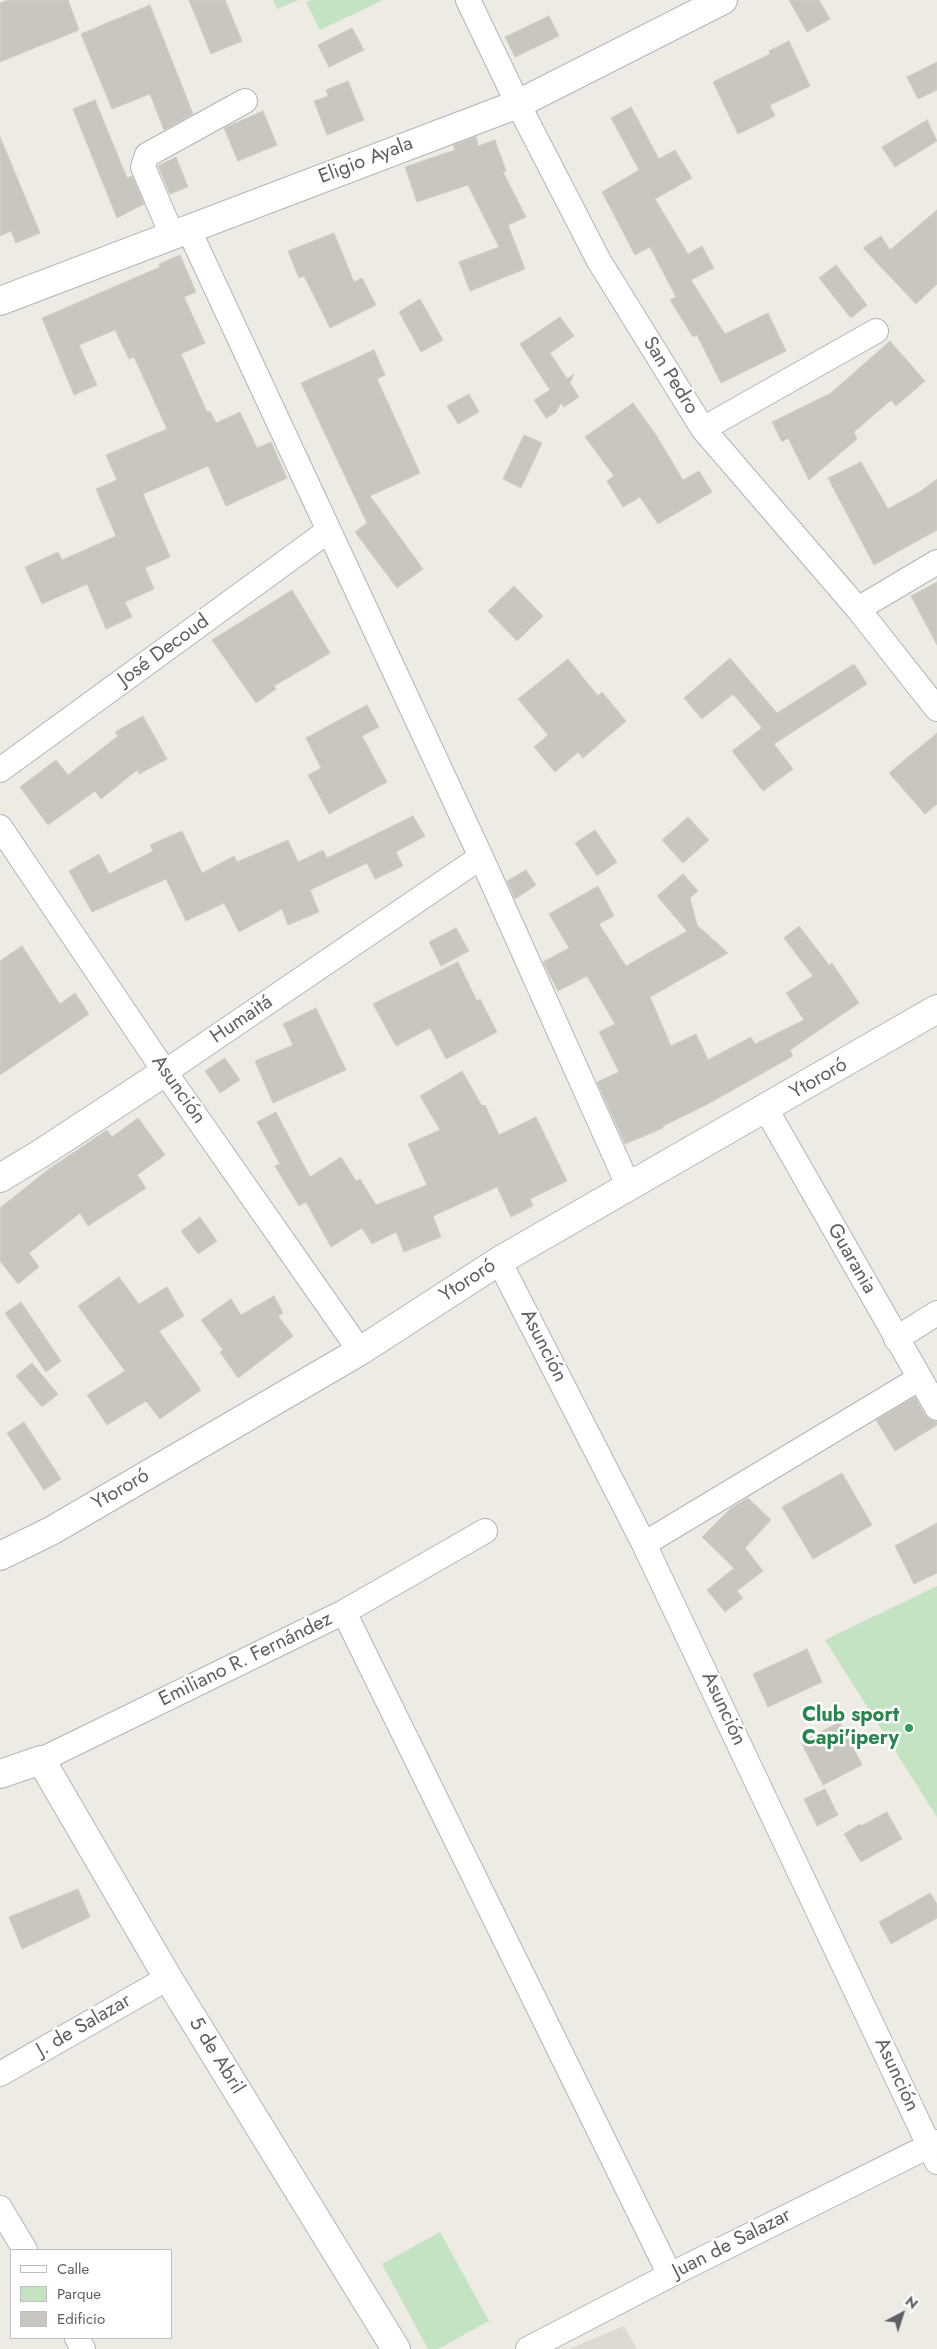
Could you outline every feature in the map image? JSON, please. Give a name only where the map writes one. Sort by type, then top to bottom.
[{"type":"street","name":"San Pedro","points":[[468,0],[518,104],[599,261],[703,429],[858,609],[937,708]]},
{"type":"street","name":"Eligio Ayala","points":[[0,301],[518,104],[723,0]]},
{"type":"street","points":[[245,102],[147,155],[143,167],[180,231],[328,531],[481,857],[628,1185]]},
{"type":"street","points":[[703,429],[876,331]]},
{"type":"street","name":"José Decoud","points":[[0,770],[328,531]]},
{"type":"street","points":[[858,609],[937,562]]},
{"type":"street","name":"Asunción","points":[[0,827],[165,1072],[360,1351]]},
{"type":"street","name":"Humaitá","points":[[0,1178],[165,1072],[481,857]]},
{"type":"street","name":"Ytororó","points":[[0,1556],[51,1531],[360,1351],[500,1261],[628,1185],[766,1109],[937,1009]]},
{"type":"street","name":"Guarania","points":[[766,1109],[937,1408]]},
{"type":"street","name":"Asunción","points":[[500,1261],[644,1544],[934,2150]]},
{"type":"street","points":[[896,1338],[937,1313]]},
{"type":"street","points":[[644,1544],[920,1378]]},
{"type":"street","name":"Emiliano R. Fernández","points":[[0,1774],[41,1760],[344,1612],[486,1531]]},
{"type":"street","points":[[344,1612],[670,2275]]},
{"type":"street","name":"5 de Abril","points":[[41,1760],[168,1978],[396,2349]]},
{"type":"street","name":"J. de Salazar","points":[[0,2074],[168,1978]]},
{"type":"street","name":"Juan de Salazar","points":[[528,2349],[670,2275],[934,2150]]},
{"type":"street","points":[[0,2208],[24,2249]]},
{"type":"shaded area","points":[[624,2326],[637,2349],[569,2349]]},
{"type":"green space","points":[[273,0],[299,0],[277,9]]},
{"type":"green space","points":[[311,0],[383,0],[320,30],[306,2]]},
{"type":"green space","name":"Club sport Capi'ipery","points":[[937,1586],[937,1817],[825,1640]]},
{"type":"green space","points":[[440,2232],[489,2321],[438,2349],[428,2349],[382,2264]]},
{"type":"building","points":[[8,0],[68,0],[79,30],[0,62],[0,3]]},
{"type":"building","points":[[189,0],[225,0],[242,41],[211,54]]},
{"type":"building","points":[[789,0],[819,0],[830,19],[807,32]]},
{"type":"building","points":[[150,5],[193,114],[164,130],[150,94],[112,109],[81,34]]},
{"type":"building","points":[[549,16],[559,36],[515,57],[505,37]]},
{"type":"building","points":[[352,28],[364,50],[329,67],[318,45]]},
{"type":"building","points":[[789,41],[810,86],[770,105],[775,116],[738,134],[713,82],[770,54],[769,51]]},
{"type":"building","points":[[937,62],[937,90],[918,99],[907,77]]},
{"type":"building","points":[[348,81],[364,120],[327,135],[314,101],[328,96],[326,90]]},
{"type":"building","points":[[95,100],[127,178],[132,176],[144,204],[117,218],[73,109]]},
{"type":"building","points":[[631,107],[659,159],[675,150],[692,178],[655,199],[688,254],[702,246],[714,268],[691,280],[725,334],[768,313],[786,351],[721,383],[697,335],[693,337],[670,300],[676,297],[650,247],[635,255],[602,192],[639,170],[611,118]]},
{"type":"building","points":[[263,111],[277,145],[238,161],[224,128]]},
{"type":"building","points":[[927,120],[937,141],[895,167],[882,147]]},
{"type":"building","points":[[0,137],[40,233],[16,243],[11,231],[0,236]]},
{"type":"building","points":[[476,137],[478,146],[495,140],[506,171],[503,172],[526,217],[508,225],[525,269],[470,291],[459,262],[499,247],[468,185],[417,202],[405,167],[455,150],[453,145]]},
{"type":"building","points":[[176,157],[188,187],[170,194],[158,166]]},
{"type":"building","points":[[937,210],[937,284],[916,304],[863,248],[881,236],[890,250]]},
{"type":"building","points":[[334,233],[354,282],[362,278],[376,305],[330,328],[304,276],[299,278],[288,251]]},
{"type":"building","points":[[180,255],[196,292],[184,297],[205,343],[181,354],[207,412],[210,411],[216,423],[240,412],[257,448],[271,442],[287,478],[226,506],[208,466],[143,494],[170,557],[145,568],[154,589],[125,602],[132,617],[106,629],[87,584],[42,604],[25,567],[58,552],[62,560],[116,536],[96,489],[117,480],[106,455],[167,429],[134,357],[129,359],[115,330],[79,345],[97,385],[74,395],[42,318],[160,267],[159,264]]},
{"type":"building","points":[[836,265],[867,305],[851,318],[819,278]]},
{"type":"building","points":[[420,299],[443,340],[421,352],[399,312]]},
{"type":"building","points":[[560,317],[574,336],[550,353],[567,379],[574,374],[570,383],[579,397],[564,407],[561,403],[556,412],[546,418],[534,400],[550,390],[520,344]]},
{"type":"building","points":[[890,341],[925,381],[896,406],[891,400],[854,432],[857,439],[809,480],[788,438],[782,442],[772,422],[831,393]]},
{"type":"building","points":[[374,350],[385,375],[377,379],[420,473],[370,496],[423,569],[397,588],[355,532],[367,523],[301,383]]},
{"type":"building","points":[[469,394],[479,412],[458,424],[447,406]]},
{"type":"building","points":[[633,403],[656,435],[683,480],[699,471],[712,492],[658,524],[640,497],[623,507],[607,481],[614,476],[585,437]]},
{"type":"building","points":[[524,435],[542,443],[521,488],[503,479]]},
{"type":"building","points":[[861,462],[888,509],[921,491],[937,479],[937,530],[874,565],[828,478]]},
{"type":"building","points":[[937,582],[937,645],[911,596]]},
{"type":"building","points":[[514,586],[543,616],[517,641],[488,611]]},
{"type":"building","points":[[292,590],[330,653],[274,686],[276,689],[256,703],[212,640]]},
{"type":"building","points":[[730,658],[777,713],[854,664],[867,684],[774,744],[793,769],[763,791],[732,751],[762,728],[733,694],[702,719],[684,698]]},
{"type":"building","points":[[568,659],[598,696],[602,692],[626,721],[583,758],[578,752],[555,772],[534,747],[548,735],[518,699]]},
{"type":"building","points":[[367,705],[379,727],[362,736],[387,782],[329,814],[308,775],[321,768],[306,738]]},
{"type":"building","points":[[143,716],[167,759],[139,774],[137,770],[101,799],[95,791],[48,825],[20,787],[56,760],[68,775],[118,736],[115,732]]},
{"type":"building","points":[[937,733],[937,804],[925,814],[889,773]]},
{"type":"building","points":[[413,816],[425,836],[396,852],[403,866],[375,879],[367,863],[310,890],[319,912],[288,925],[282,909],[239,932],[224,903],[186,921],[166,879],[92,912],[69,871],[99,854],[109,874],[153,851],[150,845],[182,831],[202,873],[234,856],[237,862],[288,840],[298,862],[323,850],[327,858]]},
{"type":"building","points":[[688,817],[709,840],[683,863],[662,840]]},
{"type":"building","points":[[595,830],[617,862],[597,876],[575,843]]},
{"type":"building","points":[[526,870],[536,885],[515,899],[507,881]]},
{"type":"building","points":[[683,874],[698,891],[690,898],[697,925],[728,953],[650,997],[671,1046],[696,1034],[708,1060],[751,1037],[755,1044],[804,1020],[786,993],[813,976],[784,938],[799,926],[829,965],[832,963],[859,1003],[790,1050],[793,1056],[706,1105],[663,1126],[663,1128],[625,1144],[597,1082],[619,1072],[599,1032],[615,1024],[587,976],[558,991],[543,962],[569,948],[549,914],[598,886],[614,916],[599,924],[626,966],[687,931],[657,896]]},
{"type":"building","points":[[456,928],[469,951],[441,966],[429,942]]},
{"type":"building","points":[[22,946],[60,1004],[75,993],[89,1014],[0,1075],[0,961]]},
{"type":"building","points":[[458,962],[477,1001],[480,999],[497,1032],[446,1059],[430,1028],[396,1046],[373,1004]]},
{"type":"building","points":[[316,1008],[346,1070],[273,1103],[255,1061],[293,1045],[283,1024]]},
{"type":"building","points":[[225,1058],[240,1080],[220,1093],[205,1071]]},
{"type":"building","points":[[462,1071],[482,1106],[485,1105],[499,1135],[536,1117],[567,1181],[530,1199],[533,1206],[511,1217],[497,1187],[433,1216],[441,1237],[404,1252],[396,1232],[372,1244],[362,1228],[331,1247],[306,1202],[299,1206],[275,1166],[280,1164],[257,1122],[276,1112],[310,1177],[341,1157],[356,1181],[360,1179],[376,1205],[427,1185],[408,1144],[440,1130],[420,1096]]},
{"type":"building","points":[[138,1118],[165,1155],[137,1175],[146,1188],[88,1226],[80,1213],[29,1253],[39,1267],[18,1284],[0,1261],[0,1208],[49,1169],[107,1130],[112,1137]]},
{"type":"building","points":[[200,1217],[217,1241],[198,1254],[181,1231]]},
{"type":"building","points":[[119,1277],[139,1304],[167,1287],[184,1316],[159,1331],[201,1390],[160,1419],[146,1401],[107,1425],[87,1395],[125,1371],[78,1306]]},
{"type":"building","points":[[274,1296],[283,1313],[278,1316],[293,1336],[238,1378],[220,1352],[223,1350],[201,1320],[231,1299],[241,1315]]},
{"type":"building","points":[[21,1302],[61,1361],[46,1372],[5,1313]]},
{"type":"building","points":[[32,1363],[58,1394],[42,1407],[16,1376]]},
{"type":"building","points":[[915,1397],[925,1415],[937,1422],[937,1425],[895,1451],[876,1420]]},
{"type":"building","points":[[24,1422],[61,1479],[44,1490],[7,1433]]},
{"type":"building","points":[[842,1473],[872,1525],[813,1559],[782,1507]]},
{"type":"building","points":[[748,1498],[771,1520],[745,1548],[763,1571],[737,1591],[743,1598],[725,1612],[707,1590],[734,1568],[702,1537],[730,1509]]},
{"type":"building","points":[[937,1523],[937,1573],[914,1584],[895,1546]]},
{"type":"building","points":[[807,1649],[822,1682],[768,1707],[753,1674]]},
{"type":"building","points":[[840,1722],[862,1765],[823,1785],[801,1742]]},
{"type":"building","points":[[825,1789],[838,1815],[817,1826],[804,1799]]},
{"type":"building","points":[[887,1812],[902,1839],[861,1862],[844,1834],[860,1824],[861,1826]]},
{"type":"building","points":[[78,1889],[90,1917],[22,1949],[9,1917]]},
{"type":"building","points":[[930,1893],[937,1904],[937,1918],[891,1944],[879,1922]]},
{"type":"place","name":"Club sport Capi'ipery","points":[[909,1728]]}]
